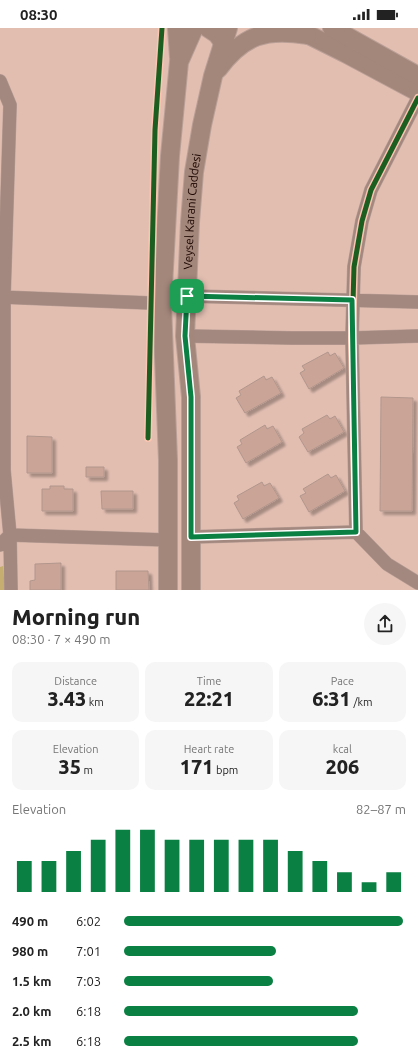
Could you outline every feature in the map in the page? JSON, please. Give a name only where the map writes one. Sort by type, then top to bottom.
[{"type":"main road","points":[[177,28],[179,62]]},
{"type":"main road","name":"Veysel Karani Caddesi","points":[[168,590],[168,460],[162,305],[170,156],[179,62],[194,28]]},
{"type":"main road","points":[[208,28],[217,34],[226,35]]},
{"type":"main road","points":[[332,28],[418,76]]},
{"type":"main road","points":[[213,76],[237,47],[250,39],[267,32],[302,32],[418,92]]},
{"type":"main road","name":"Veysel Karani Caddesi","points":[[191,590],[191,397],[185,336],[190,222],[194,172],[202,125],[213,76],[226,35]]},
{"type":"street","points":[[0,81],[10,105],[2,297],[4,470],[2,481],[10,535],[11,590]]},
{"type":"street","points":[[418,98],[371,190],[362,221],[354,268],[352,300],[356,532],[387,564],[418,583]]},
{"type":"street","points":[[187,296],[418,302]]},
{"type":"street","points":[[2,297],[150,303],[162,305]]},
{"type":"street","points":[[185,336],[292,338],[418,336]]},
{"type":"street","points":[[191,537],[356,532]]},
{"type":"street","points":[[0,545],[10,535],[168,540]]},
{"type":"shaded area","points":[[3,566],[5,590],[0,590],[0,567]]},
{"type":"building","points":[[328,352],[330,356],[335,353],[344,368],[309,389],[300,373],[305,370],[302,366]]},
{"type":"building","points":[[264,376],[266,380],[272,377],[281,393],[245,413],[236,398],[241,395],[239,391]]},
{"type":"building","points":[[381,397],[413,398],[412,511],[380,511]]},
{"type":"building","points":[[327,415],[330,419],[335,416],[344,432],[308,452],[299,437],[304,433],[302,429]]},
{"type":"building","points":[[265,425],[267,429],[273,426],[282,442],[246,463],[237,447],[242,444],[240,440]]},
{"type":"building","points":[[27,436],[52,437],[52,473],[27,473]]},
{"type":"building","points":[[86,467],[104,467],[104,477],[86,477]]},
{"type":"building","points":[[328,474],[331,478],[336,475],[345,491],[309,512],[300,496],[306,493],[303,489]]},
{"type":"building","points":[[262,482],[264,486],[270,483],[279,498],[243,519],[234,503],[239,500],[237,496]]},
{"type":"building","points":[[50,486],[64,486],[64,489],[73,489],[73,511],[42,511],[42,489],[50,489]]},
{"type":"building","points":[[101,491],[133,491],[133,509],[102,509]]},
{"type":"building","points":[[61,563],[61,590],[30,590],[30,581],[35,580],[35,564]]},
{"type":"building","points":[[116,571],[148,571],[149,590],[116,590]]},
{"type":"cycle path","points":[[148,438],[155,130],[162,28]]},
{"type":"cycle path","points":[[356,532],[352,338],[354,267],[362,221],[371,190],[418,98]]},
{"type":"route","points":[[187,296],[352,300],[356,532],[191,537],[191,397],[185,336],[187,296]]}]
